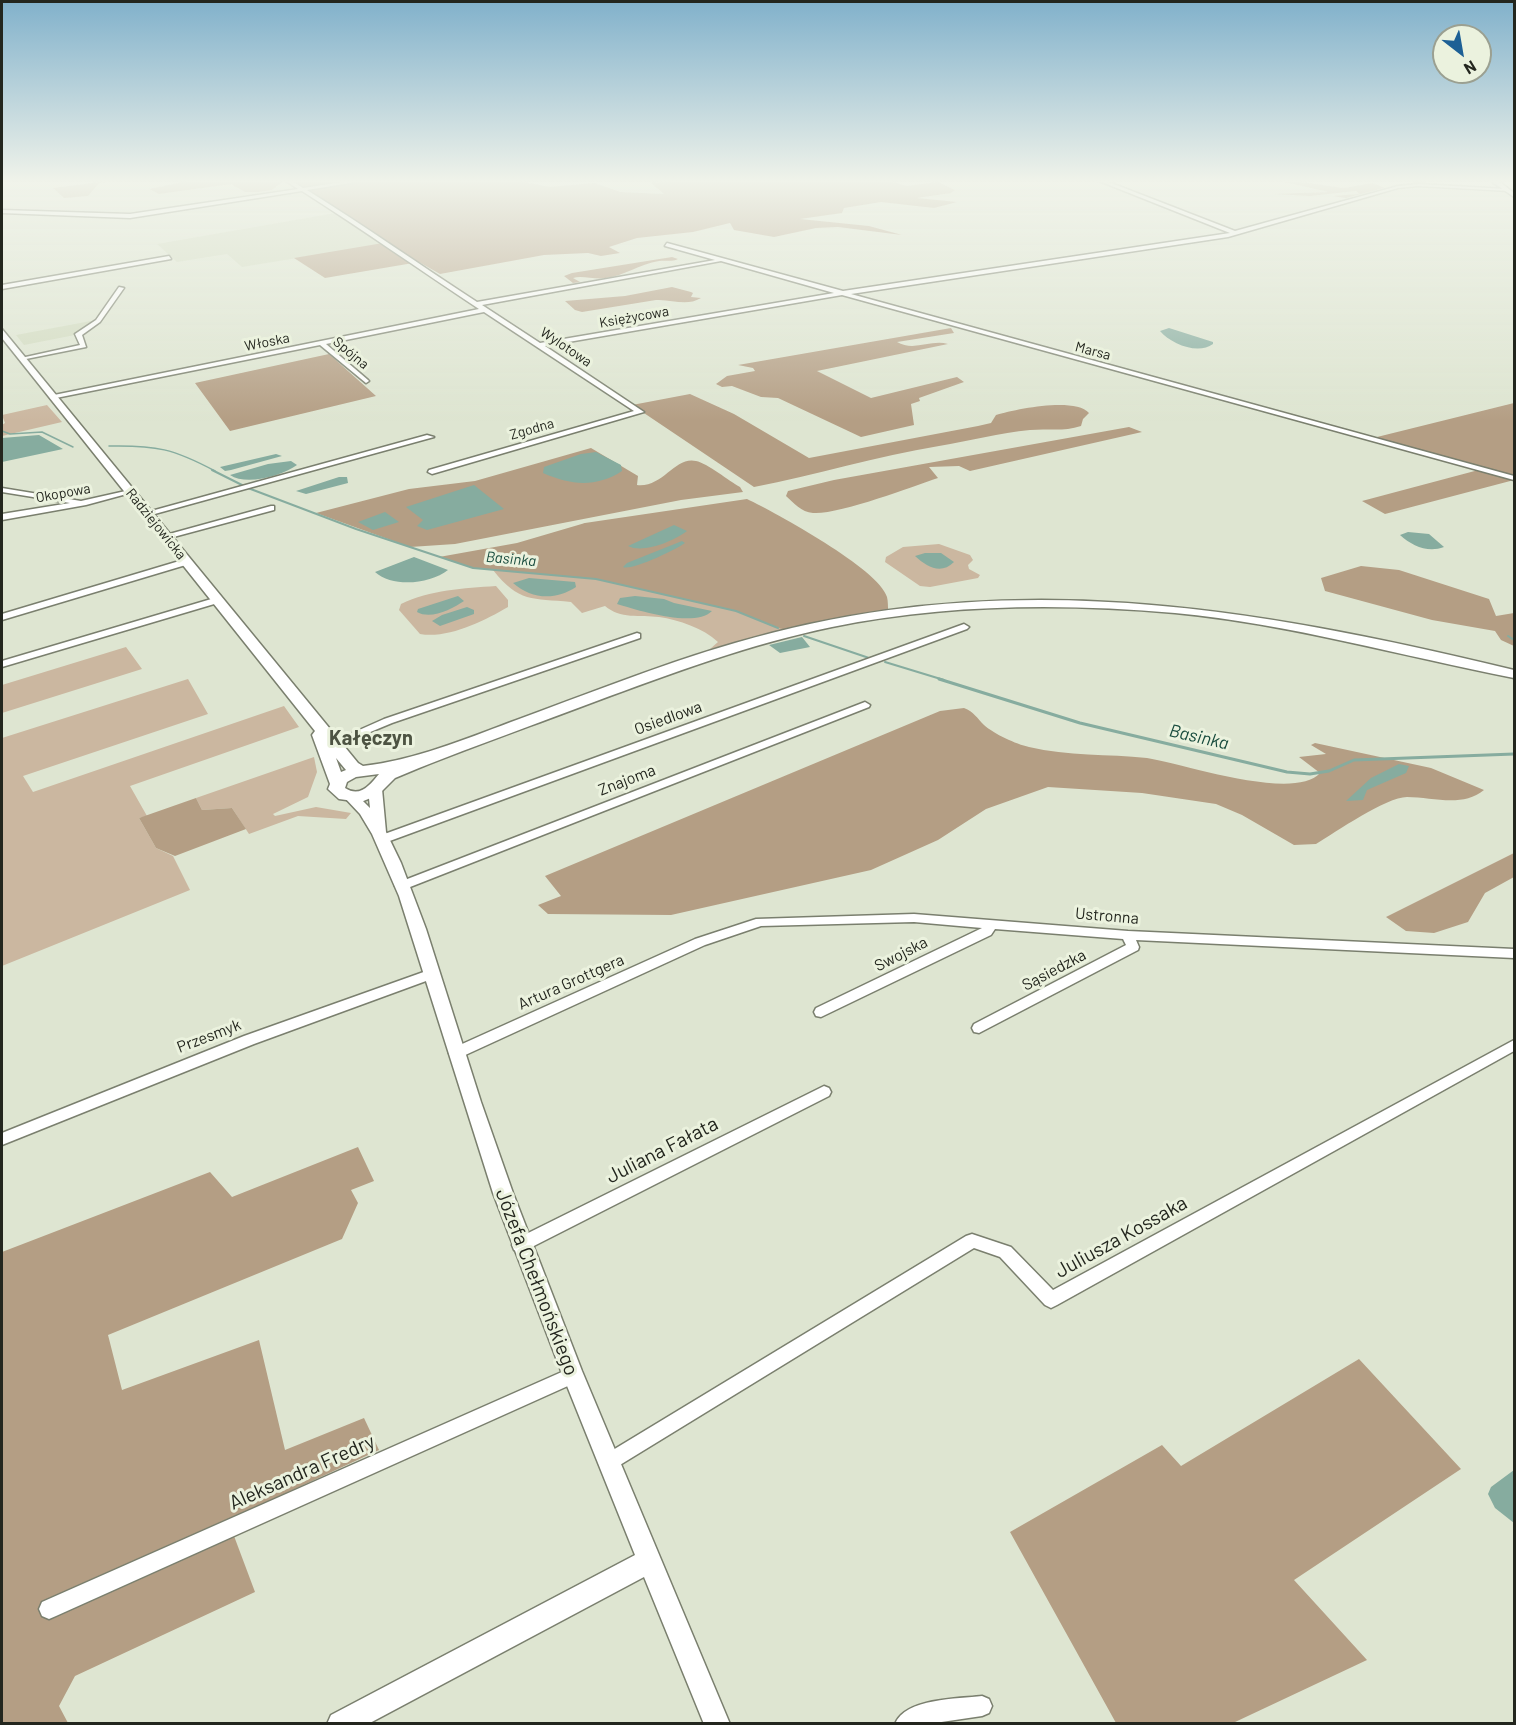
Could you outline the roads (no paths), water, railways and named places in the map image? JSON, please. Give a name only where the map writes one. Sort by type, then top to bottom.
[{"type":"main road","name":"Radziejowicka","points":[[2,332],[186,562],[335,743],[352,767],[370,778]]},
{"type":"main road","points":[[370,778],[365,795],[351,797],[338,792],[337,783],[345,775],[370,778],[389,774],[673,667],[760,640],[858,618],[987,604],[1094,603],[1233,614],[1336,632],[1515,674]]},
{"type":"main road","name":"Radziejowicka","points":[[310,715],[325,746],[337,783]]},
{"type":"main road","points":[[335,743],[354,759],[364,764],[384,764],[446,751]]},
{"type":"main road","points":[[370,778],[417,758]]},
{"type":"street","points":[[2,287],[160,260]]},
{"type":"street","name":"Wylotowa","points":[[411,260],[640,412]]},
{"type":"street","points":[[477,304],[722,260]]},
{"type":"street","name":"Marsa","points":[[722,260],[838,294],[1515,478]]},
{"type":"street","name":"Księżycowa","points":[[541,345],[838,294],[1063,260]]},
{"type":"street","points":[[23,359],[84,346],[78,334],[98,321],[121,288]]},
{"type":"street","name":"Włoska","points":[[54,397],[484,310]]},
{"type":"street","name":"Spójna","points":[[321,343],[366,381]]},
{"type":"street","name":"Zgodna","points":[[432,472],[640,412]]},
{"type":"street","points":[[148,513],[430,437]]},
{"type":"street","points":[[2,490],[86,503]]},
{"type":"street","name":"Okopowa","points":[[2,517],[86,503],[130,492]]},
{"type":"street","points":[[166,536],[271,508]]},
{"type":"street","points":[[2,617],[186,562]]},
{"type":"street","points":[[2,664],[218,600]]},
{"type":"street","name":"Osiedlowa","points":[[382,836],[964,627]]},
{"type":"street","points":[[335,743],[388,721],[637,636]]},
{"type":"street","name":"Znajoma","points":[[401,886],[865,705]]},
{"type":"street","name":"Józefa Chełmońskiego","points":[[370,778],[382,836],[432,974],[520,1245],[717,1724]]},
{"type":"street","name":"Józefa Chełmońskiego","points":[[351,797],[365,808],[382,836]]},
{"type":"street","name":"Ustronna","points":[[700,942],[760,922],[914,918],[1128,935],[1515,954]]},
{"type":"street","name":"Swojska","points":[[821,1012],[986,932],[993,923]]},
{"type":"street","name":"Sąsiedzka","points":[[979,1028],[1133,947],[1128,935]]},
{"type":"street","name":"Artura Grottgera","points":[[456,1053],[700,942]]},
{"type":"street","name":"Przesmyk","points":[[2,1139],[249,1040],[432,974]]},
{"type":"street","name":"Juliusza Kossaka","points":[[609,1462],[972,1241],[1005,1252],[1051,1300],[1515,1045]]},
{"type":"street","name":"Juliana Fałata","points":[[520,1245],[824,1092]]},
{"type":"street","name":"Aleksandra Fredry","points":[[49,1609],[573,1375]]},
{"type":"street","points":[[340,1724],[649,1561]]},
{"type":"street","points":[[905,1724],[921,1714],[982,1706]]},
{"type":"water","points":[[1169,328],[1213,342],[1213,344],[1200,348],[1185,347],[1160,331]]},
{"type":"water","points":[[39,435],[63,449],[2,462],[2,438]]},
{"type":"water","points":[[596,452],[621,465],[622,471],[602,480],[583,483],[563,480],[543,473],[544,467],[581,454]]},
{"type":"water","points":[[276,454],[282,456],[231,470],[225,471],[220,467]]},
{"type":"water","points":[[291,461],[297,465],[273,476],[245,480],[230,475],[268,464]]},
{"type":"water","points":[[339,477],[347,477],[348,483],[306,494],[296,491]]},
{"type":"water","points":[[474,485],[504,509],[427,530],[417,526],[423,520],[406,507]]},
{"type":"water","points":[[385,512],[399,522],[373,530],[358,522]]},
{"type":"water","points":[[674,525],[687,531],[674,539],[650,547],[628,546]]},
{"type":"water","points":[[1408,532],[1429,534],[1444,547],[1426,549],[1415,545],[1400,535]]},
{"type":"water","points":[[682,541],[685,543],[654,559],[635,566],[623,567],[627,563]]},
{"type":"water","points":[[925,553],[941,553],[954,562],[944,568],[934,568],[915,556]]},
{"type":"water","points":[[414,557],[448,570],[432,578],[412,582],[391,580],[375,572]]},
{"type":"water","points":[[529,578],[575,582],[576,587],[560,595],[543,596],[527,592],[513,583]]},
{"type":"water","points":[[458,596],[464,601],[448,610],[429,615],[417,612],[418,609]]},
{"type":"water","points":[[635,596],[664,599],[712,611],[704,616],[681,618],[653,614],[617,604],[620,598]]},
{"type":"water","points":[[467,607],[474,610],[474,614],[440,626],[432,621],[442,615]]},
{"type":"water","points":[[802,637],[810,647],[780,653],[769,645]]},
{"type":"water","points":[[1399,764],[1409,766],[1406,773],[1367,790],[1363,800],[1346,801],[1371,778]]},
{"type":"water","points":[[1514,1470],[1514,1523],[1495,1508],[1488,1494],[1491,1487]]},
{"type":"waterway","points":[[2,431],[10,434],[42,432],[73,447]]},
{"type":"waterway","points":[[109,446],[140,446],[164,450],[215,471]]},
{"type":"waterway","points":[[212,470],[242,485]]},
{"type":"waterway","name":"Basinka","points":[[248,488],[356,529],[473,568],[596,579],[736,611],[778,628]]},
{"type":"waterway","points":[[804,636],[872,659]]},
{"type":"waterway","points":[[1508,636],[1514,640]]},
{"type":"waterway","name":"Basinka","points":[[885,662],[944,680]]},
{"type":"waterway","name":"Basinka","points":[[939,679],[1080,723],[1287,772],[1310,774],[1329,771],[1354,760],[1514,754]]},
{"type":"district","name":"Kałęczyn","points":[[371,738]]}]
